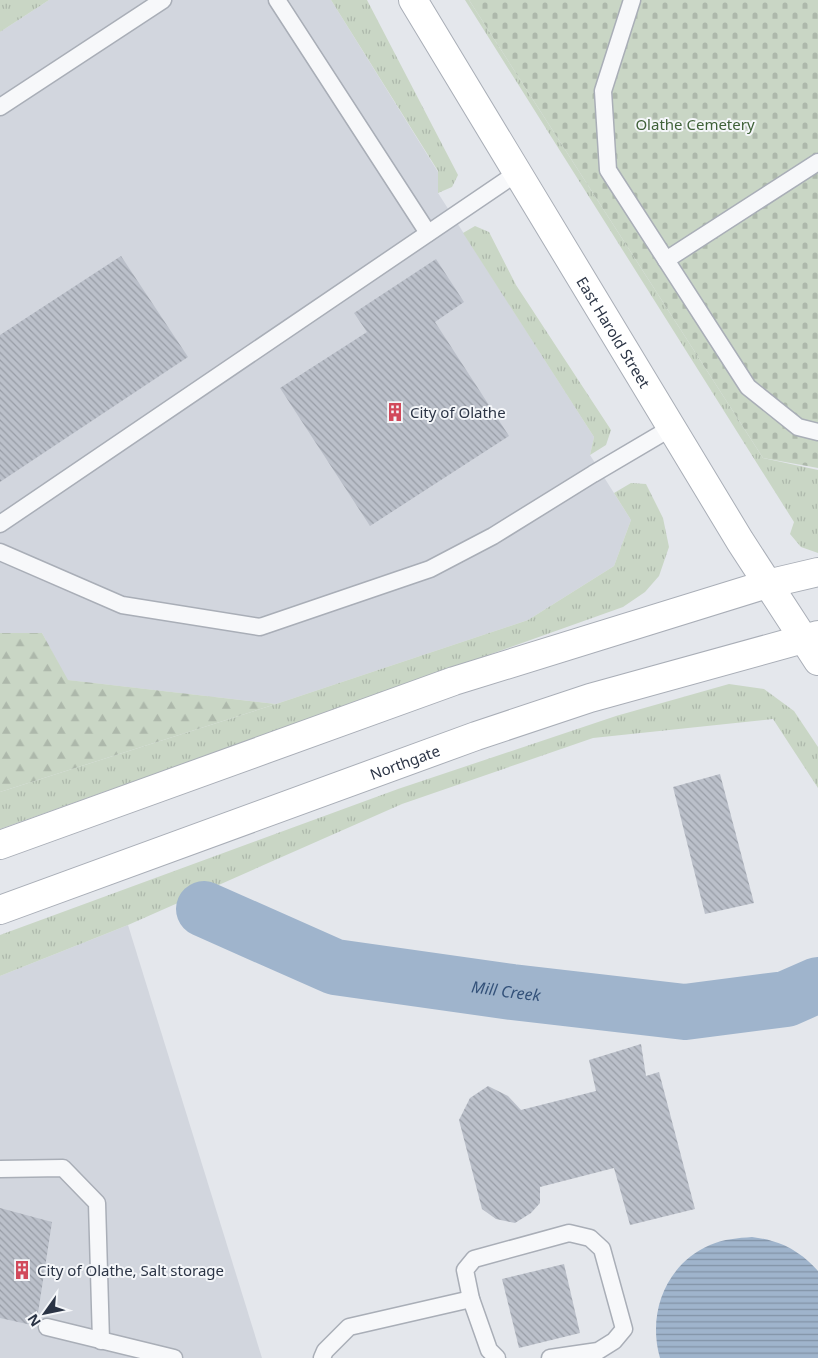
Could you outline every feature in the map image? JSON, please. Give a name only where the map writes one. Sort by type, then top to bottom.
[{"type":"main road","name":"East Harold Street","points":[[413,0],[767,584],[810,636],[818,662]]},
{"type":"main road","points":[[0,844],[454,681],[767,584],[818,572]]},
{"type":"main road","name":"Northgate","points":[[0,910],[486,733],[590,698],[810,636]]},
{"type":"lane","points":[[0,107],[163,0]]},
{"type":"lane","points":[[277,0],[428,233]]},
{"type":"lane","points":[[632,0],[602,91],[608,170],[748,386],[798,427],[818,432]]},
{"type":"lane","points":[[666,260],[818,162]]},
{"type":"lane","points":[[0,524],[518,173]]},
{"type":"lane","points":[[0,552],[122,605],[260,626],[430,569],[492,536],[592,474],[672,428]]},
{"type":"lane","points":[[0,1169],[63,1168],[97,1203],[101,1341]]},
{"type":"lane","points":[[497,1358],[488,1350],[471,1300],[465,1270],[474,1259],[569,1233],[590,1238],[602,1249],[624,1329],[614,1340],[598,1351],[550,1358]]},
{"type":"lane","points":[[322,1358],[325,1352],[349,1327],[471,1300]]},
{"type":"lane","points":[[47,1328],[174,1358]]},
{"type":"shaded area","points":[[49,0],[331,0],[438,172],[438,193],[594,437],[590,455],[631,520],[614,566],[528,620],[276,704],[67,680],[42,633],[0,633],[0,32]]},
{"type":"shaded area","points":[[128,925],[262,1358],[0,1358],[0,976]]},
{"type":"green space","points":[[0,0],[49,0],[0,32]]},
{"type":"green space","points":[[331,0],[367,0],[458,175],[452,187],[438,193],[438,171]]},
{"type":"green space","points":[[465,0],[469,0],[763,458],[818,470],[818,553],[801,547],[790,534],[794,522]]},
{"type":"green space","name":"Olathe Cemetery","points":[[469,0],[818,0],[818,468],[763,458]]},
{"type":"green space","points":[[475,226],[489,232],[516,285],[611,430],[606,445],[590,455],[594,437],[463,233]]},
{"type":"green space","points":[[631,483],[646,484],[663,518],[669,547],[659,576],[645,592],[623,607],[0,829],[0,792],[276,704],[528,620],[614,566],[631,520],[614,493]]},
{"type":"green space","points":[[0,633],[42,633],[68,680],[276,704],[0,792]]},
{"type":"green space","points":[[729,684],[764,689],[794,711],[818,747],[818,788],[773,719],[593,738],[402,804],[128,925],[0,976],[0,935],[398,789],[616,716]]},
{"type":"water","points":[[752,1237],[778,1243],[791,1249],[809,1261],[818,1271],[818,1358],[660,1358],[656,1324],[659,1307],[671,1277],[695,1253],[710,1245],[736,1238]]},
{"type":"building","points":[[121,256],[188,357],[0,482],[0,335]]},
{"type":"building","name":"City of Olathe","points":[[436,259],[464,302],[435,322],[509,436],[370,526],[280,388],[367,332],[354,313]]},
{"type":"building","points":[[720,774],[754,903],[705,914],[673,787]]},
{"type":"building","points":[[641,1044],[646,1076],[659,1072],[695,1209],[630,1225],[614,1168],[540,1187],[540,1203],[531,1213],[515,1223],[496,1219],[482,1209],[459,1120],[470,1098],[488,1086],[508,1096],[521,1110],[596,1091],[589,1060]]},
{"type":"building","name":"City of Olathe, Salt storage","points":[[0,1208],[52,1222],[36,1326],[0,1318]]},
{"type":"building","points":[[564,1264],[580,1333],[519,1348],[502,1279]]},
{"type":"waterway","name":"Mill Creek","points":[[204,909],[335,967],[512,992],[685,1012],[786,999],[818,985]]},
{"type":"place","name":"City of Olathe","points":[[395,412]]},
{"type":"place","name":"City of Olathe, Salt storage","points":[[22,1270]]}]
